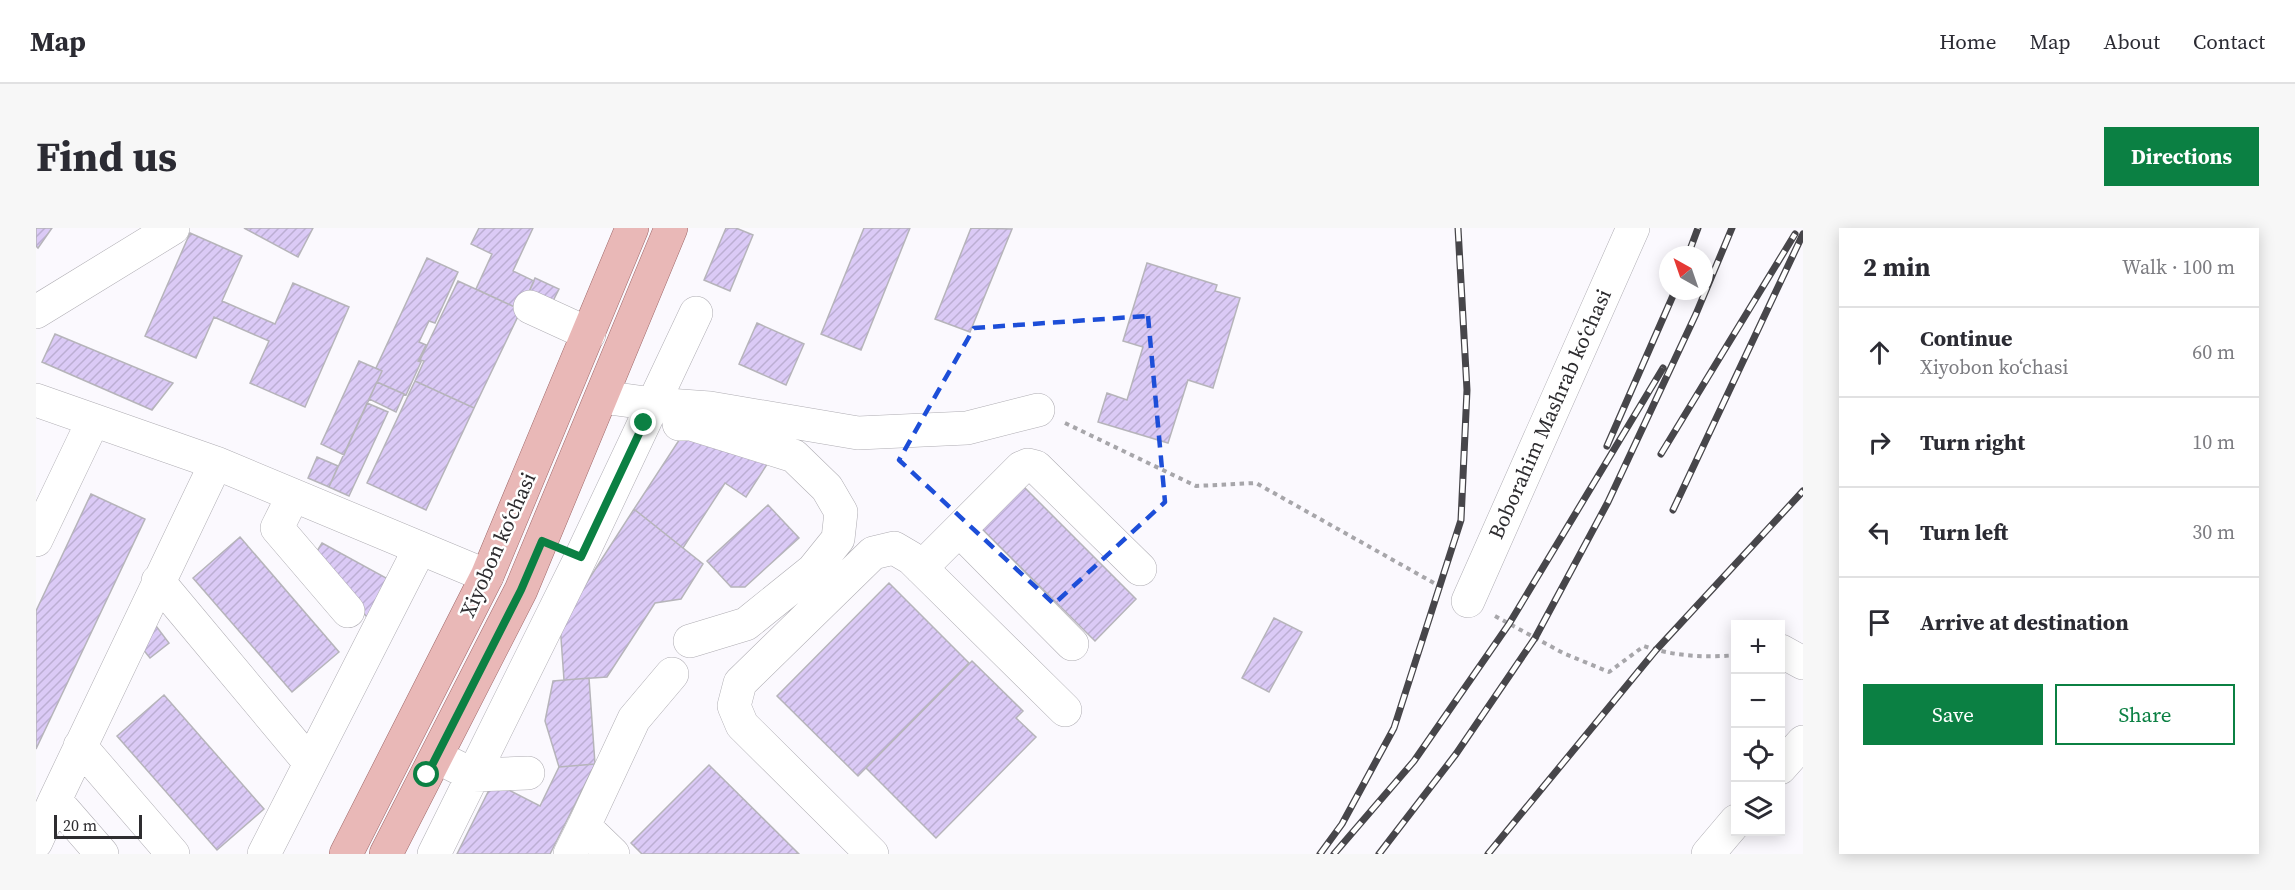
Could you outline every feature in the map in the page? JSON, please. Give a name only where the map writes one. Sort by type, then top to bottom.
[{"type":"main road","name":"Xiyobon koʻchasi","points":[[346,854],[487,576],[632,228]]},
{"type":"main road","name":"Xiyobon koʻchasi","points":[[386,854],[521,590],[671,228]]},
{"type":"street","points":[[36,312],[173,228]]},
{"type":"street","name":"Boborahim Mashrab koʻchasi","points":[[1468,601],[1633,228]]},
{"type":"street","points":[[530,307],[589,334]]},
{"type":"street","points":[[434,854],[581,557],[696,314]]},
{"type":"street","points":[[602,397],[648,414],[691,424],[794,456],[827,488],[841,512],[838,539],[813,570],[746,624],[690,640]]},
{"type":"street","points":[[36,400],[216,463],[487,576]]},
{"type":"street","points":[[648,414],[710,408],[858,433],[967,428],[1038,410]]},
{"type":"street","points":[[36,540],[93,421]]},
{"type":"street","points":[[36,842],[216,463]]},
{"type":"street","points":[[921,568],[1021,468],[1028,465],[1036,467],[1140,569]]},
{"type":"street","points":[[294,496],[277,528],[348,612]]},
{"type":"street","points":[[958,530],[1072,644]]},
{"type":"street","points":[[542,541],[581,557]]},
{"type":"street","points":[[264,854],[420,548]]},
{"type":"street","points":[[872,854],[742,725],[734,706],[740,683],[873,553],[894,548],[910,558],[1065,710]]},
{"type":"street","points":[[158,581],[310,763]]},
{"type":"street","points":[[1785,653],[1803,663]]},
{"type":"street","points":[[613,854],[577,840],[634,719],[672,674]]},
{"type":"street","points":[[1785,762],[1803,742]]},
{"type":"street","points":[[80,746],[173,854]]},
{"type":"street","points":[[436,757],[473,775],[528,773]]},
{"type":"street","points":[[55,800],[102,854]]},
{"type":"street","points":[[1708,854],[1731,827]]},
{"type":"path","points":[[1038,410],[1196,486],[1256,483],[1563,653],[1609,672],[1644,646],[1656,650],[1712,657],[1731,655]]},
{"type":"highlighted area","points":[[1148,316],[1165,502],[1054,604],[899,460],[974,328]]},
{"type":"building","points":[[36,228],[52,228],[38,248],[36,246]]},
{"type":"building","points":[[244,228],[313,228],[298,257]]},
{"type":"building","points":[[479,228],[533,228],[513,271],[534,281],[528,294],[517,308],[476,289],[492,254],[471,244]]},
{"type":"building","points":[[726,228],[736,228],[753,235],[730,291],[704,280]]},
{"type":"building","points":[[864,228],[910,228],[861,350],[821,334]]},
{"type":"building","points":[[971,228],[1012,229],[970,332],[935,319]]},
{"type":"building","points":[[190,233],[242,256],[222,301],[275,324],[293,283],[349,307],[305,407],[250,383],[269,341],[214,317],[196,358],[145,336]]},
{"type":"building","points":[[427,258],[458,272],[435,323],[429,321],[419,342],[426,345],[406,395],[377,382],[382,371],[376,368]]},
{"type":"building","points":[[1147,263],[1217,285],[1215,291],[1240,298],[1213,388],[1188,380],[1168,443],[1098,422],[1107,393],[1127,400],[1143,347],[1123,341]]},
{"type":"building","points":[[535,278],[559,289],[551,305],[528,294]]},
{"type":"building","points":[[458,281],[521,310],[474,408],[415,381],[424,361],[420,360]]},
{"type":"building","points":[[757,323],[804,344],[786,385],[739,364]]},
{"type":"building","points":[[55,334],[173,383],[152,410],[42,362]]},
{"type":"building","points":[[359,361],[382,371],[344,455],[321,444]]},
{"type":"building","points":[[415,381],[474,408],[426,510],[367,483]]},
{"type":"building","points":[[377,382],[404,394],[396,412],[369,399]]},
{"type":"building","points":[[367,403],[388,412],[349,496],[329,487]]},
{"type":"building","points":[[689,425],[775,452],[746,497],[725,483],[683,548],[634,509]]},
{"type":"building","points":[[317,457],[338,466],[329,487],[308,478]]},
{"type":"building","points":[[1019,482],[1136,599],[1095,641],[977,524]]},
{"type":"building","points":[[91,494],[145,519],[36,749],[36,611]]},
{"type":"building","points":[[768,505],[799,538],[745,587],[731,587],[707,561]]},
{"type":"building","points":[[634,509],[703,564],[681,599],[655,603],[607,677],[564,680],[560,624]]},
{"type":"building","points":[[240,537],[339,652],[292,692],[193,578]]},
{"type":"building","points":[[322,543],[388,579],[373,624],[314,556]]},
{"type":"building","points":[[889,583],[969,663],[858,776],[777,696]]},
{"type":"building","points":[[1274,618],[1302,632],[1269,692],[1242,678]]},
{"type":"building","points":[[153,622],[169,643],[150,658],[133,637]]},
{"type":"building","points":[[972,661],[1023,711],[1016,718],[1036,737],[936,838],[866,768]]},
{"type":"building","points":[[589,678],[595,764],[559,767],[545,721],[553,681]]},
{"type":"building","points":[[164,695],[264,809],[217,850],[117,736]]},
{"type":"building","points":[[595,764],[550,854],[457,854],[493,782],[540,806],[559,767]]},
{"type":"building","points":[[709,765],[799,854],[642,854],[631,843]]},
{"type":"railway","points":[[1320,854],[1342,824],[1394,728],[1461,520],[1467,390],[1458,228]]},
{"type":"railway","points":[[1691,246],[1698,228]]},
{"type":"railway","points":[[1379,854],[1456,754],[1535,638],[1608,502],[1696,314],[1732,228]]},
{"type":"railway","points":[[1661,454],[1795,234]]},
{"type":"railway","points":[[1673,510],[1803,234]]},
{"type":"railway","points":[[1607,446],[1671,300]]},
{"type":"railway","points":[[1334,854],[1414,761],[1509,624],[1663,368]]},
{"type":"railway","points":[[1488,854],[1656,650],[1803,491]]},
{"type":"route","points":[[427,775],[521,590],[542,541],[581,557],[644,423]]}]
